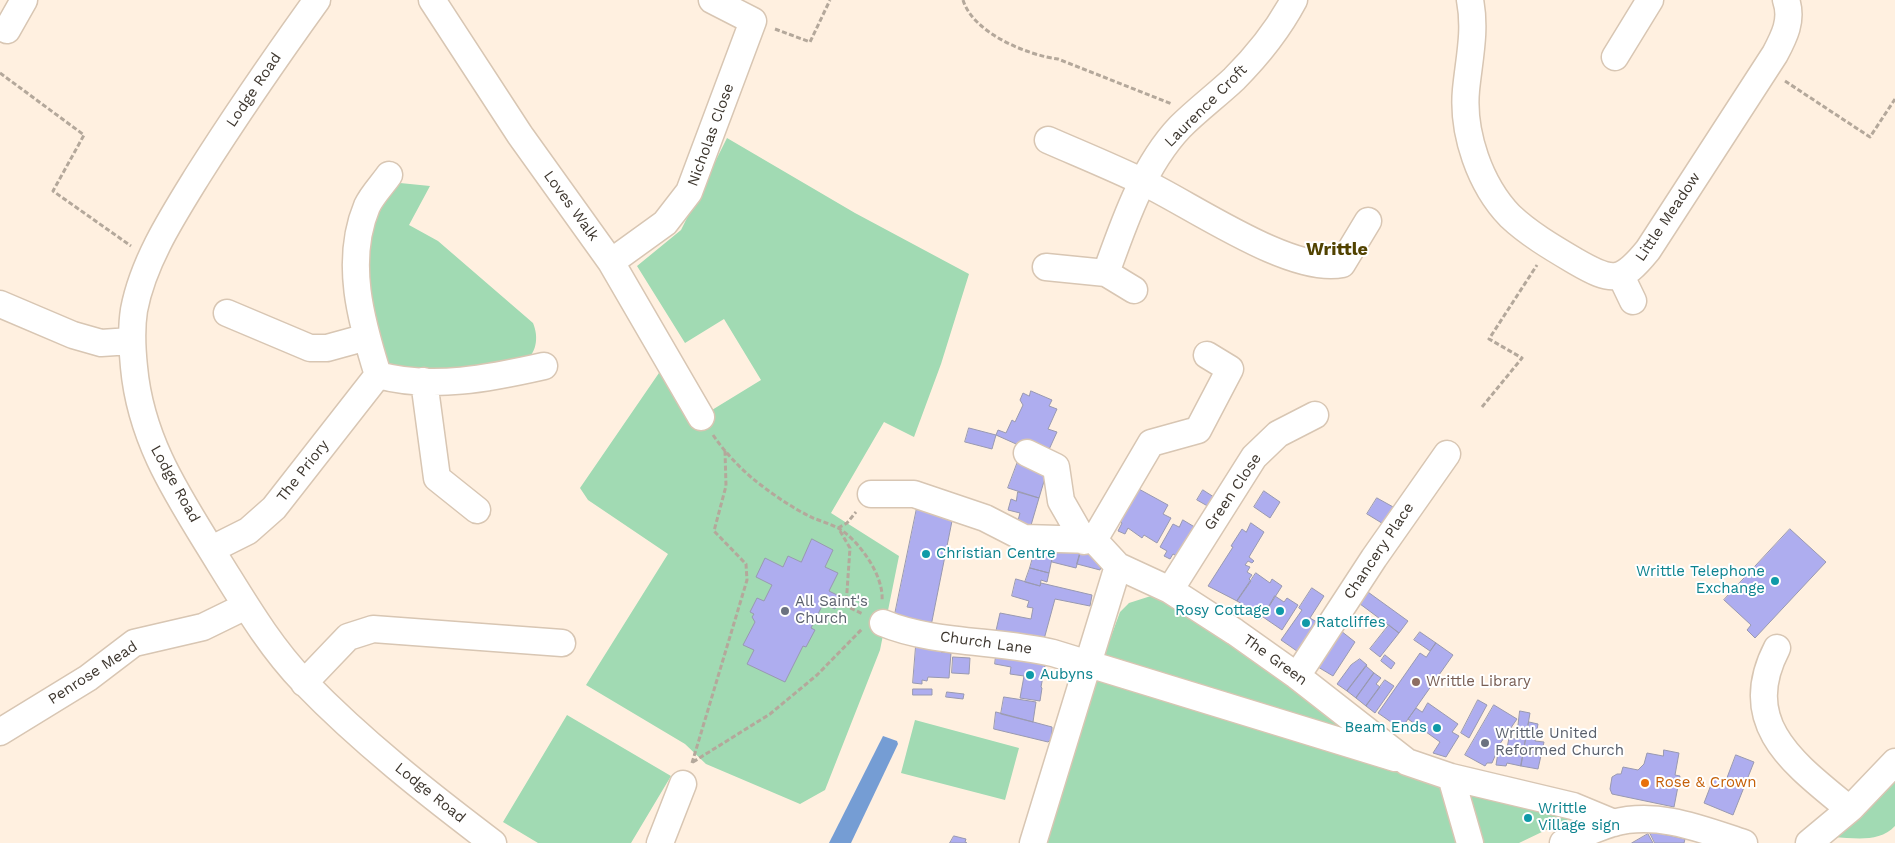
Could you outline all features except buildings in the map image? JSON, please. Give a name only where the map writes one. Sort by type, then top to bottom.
[{"type":"street","points":[[6,30],[24,0]]},
{"type":"street","name":"Lodge Road","points":[[317,0],[260,79],[169,225],[145,273],[134,310],[131,341],[136,387],[143,420],[156,456],[246,606],[288,664],[304,683],[430,795],[493,843]]},
{"type":"street","name":"Loves Walk","points":[[432,0],[520,135],[611,262],[700,417]]},
{"type":"street","points":[[712,0],[753,21]]},
{"type":"street","name":"Laurence Croft","points":[[1106,272],[1126,220],[1160,153],[1180,127],[1234,79],[1262,50],[1294,0]]},
{"type":"street","points":[[1470,0],[1474,32],[1466,92],[1466,124],[1475,157],[1486,182],[1501,205],[1518,223],[1550,246],[1591,270],[1607,276],[1621,276],[1633,301]]},
{"type":"street","points":[[1615,57],[1650,0]]},
{"type":"street","name":"Little Meadow","points":[[1621,276],[1634,267],[1648,250],[1765,69],[1787,32],[1788,7],[1786,0]]},
{"type":"street","name":"Nicholas Close","points":[[611,262],[666,223],[689,192],[753,21]]},
{"type":"street","points":[[1048,140],[1144,182],[1248,239],[1290,257],[1317,264],[1331,267],[1342,264],[1368,222]]},
{"type":"street","points":[[389,174],[368,204],[360,226],[356,246],[358,295],[378,375],[400,381],[493,378],[544,366]]},
{"type":"street","points":[[1046,267],[1106,272],[1134,290]]},
{"type":"street","points":[[0,304],[73,335],[101,343],[131,341]]},
{"type":"street","points":[[228,313],[310,348],[327,348],[368,338]]},
{"type":"street","points":[[1089,541],[1150,443],[1198,430],[1230,369],[1207,355]]},
{"type":"street","name":"The Priory","points":[[212,549],[248,531],[274,508],[378,375]]},
{"type":"street","points":[[424,381],[437,478],[477,510]]},
{"type":"street","name":"Green Close","points":[[1170,590],[1254,457],[1278,434],[1315,415]]},
{"type":"street","points":[[1027,453],[1056,467],[1060,501],[1089,541],[1118,566],[1033,843]]},
{"type":"street","name":"Chancery Place","points":[[1298,676],[1374,558],[1447,454]]},
{"type":"street","points":[[871,494],[918,495],[985,518],[1016,536],[1089,541]]},
{"type":"street","name":"The Green","points":[[1118,566],[1170,590],[1298,676],[1407,762]]},
{"type":"street","name":"Penrose Mead","points":[[0,732],[88,678],[134,643],[203,627],[246,606]]},
{"type":"street","name":"Church Lane","points":[[878,621],[898,630],[920,634],[1028,647],[1088,665]]},
{"type":"street","points":[[304,683],[348,637],[373,628],[562,643]]},
{"type":"street","points":[[1777,648],[1764,681],[1765,707],[1779,745],[1794,763],[1849,810]]},
{"type":"street","name":"The Green","points":[[1088,665],[1451,777],[1573,806],[1610,831]]},
{"type":"street","points":[[1809,843],[1849,810],[1895,762]]},
{"type":"street","points":[[660,843],[688,774]]},
{"type":"street","points":[[1451,777],[1470,843]]},
{"type":"street","points":[[1563,843],[1610,831],[1646,818],[1665,820],[1744,843]]},
{"type":"path","points":[[753,21],[810,42],[830,0]]},
{"type":"path","points":[[963,0],[974,19],[997,38],[1041,57],[1058,58],[1196,113]]},
{"type":"path","points":[[1765,69],[1870,137],[1895,99]]},
{"type":"path","points":[[0,72],[84,134],[53,190],[138,251]]},
{"type":"path","points":[[1482,407],[1522,358],[1489,339],[1550,246]]},
{"type":"path","points":[[700,417],[725,451],[752,478],[811,517],[838,528],[867,558],[883,588],[878,621]]},
{"type":"path","points":[[688,774],[747,580],[746,564],[714,531],[726,486],[725,451]]},
{"type":"path","points":[[838,528],[850,548],[846,606],[878,621]]},
{"type":"path","points":[[688,774],[770,714],[817,675],[855,634],[878,621]]},
{"type":"green space","points":[[727,138],[855,213],[969,274],[941,364],[914,437],[884,422],[831,513],[899,556],[880,650],[825,790],[800,804],[706,764],[685,744],[586,685],[668,554],[588,500],[580,488],[661,370],[694,421],[761,380],[724,319],[685,343],[637,266],[681,230]]},
{"type":"green space","points":[[400,183],[430,186],[409,225],[438,241],[533,323],[536,340],[534,351],[527,360],[510,367],[460,371],[395,369],[384,358],[370,299],[367,244],[378,211],[391,189]]},
{"type":"green space","points":[[1154,595],[1166,599],[1363,737],[1563,814],[1569,819],[1519,843],[1044,843],[1091,691],[1120,612],[1129,603]]},
{"type":"green space","points":[[567,715],[671,776],[631,843],[538,843],[503,822]]},
{"type":"green space","points":[[915,720],[1019,748],[1005,800],[901,773]]},
{"type":"green space","points":[[1895,774],[1895,826],[1882,835],[1874,837],[1834,837]]},
{"type":"water","points":[[883,736],[897,741],[898,744],[851,843],[829,843]]},
{"type":"place","name":"Christian Centre","points":[[926,554]]},
{"type":"place","name":"Writtle Telephone Exchange","points":[[1775,581]]},
{"type":"place","name":"All Saint's Church","points":[[785,611]]},
{"type":"place","name":"Rosy Cottage","points":[[1280,611]]},
{"type":"place","name":"Ratcliffes","points":[[1306,623]]},
{"type":"place","name":"Aubyns","points":[[1030,675]]},
{"type":"place","name":"Writtle Library","points":[[1416,682]]},
{"type":"place","name":"Beam Ends","points":[[1437,728]]},
{"type":"place","name":"Writtle United Reformed Church","points":[[1485,743]]},
{"type":"place","name":"Rose & Crown","points":[[1645,783]]},
{"type":"place","name":"Writtle Village sign","points":[[1528,818]]},
{"type":"district","name":"Writtle","points":[[1337,250]]}]
